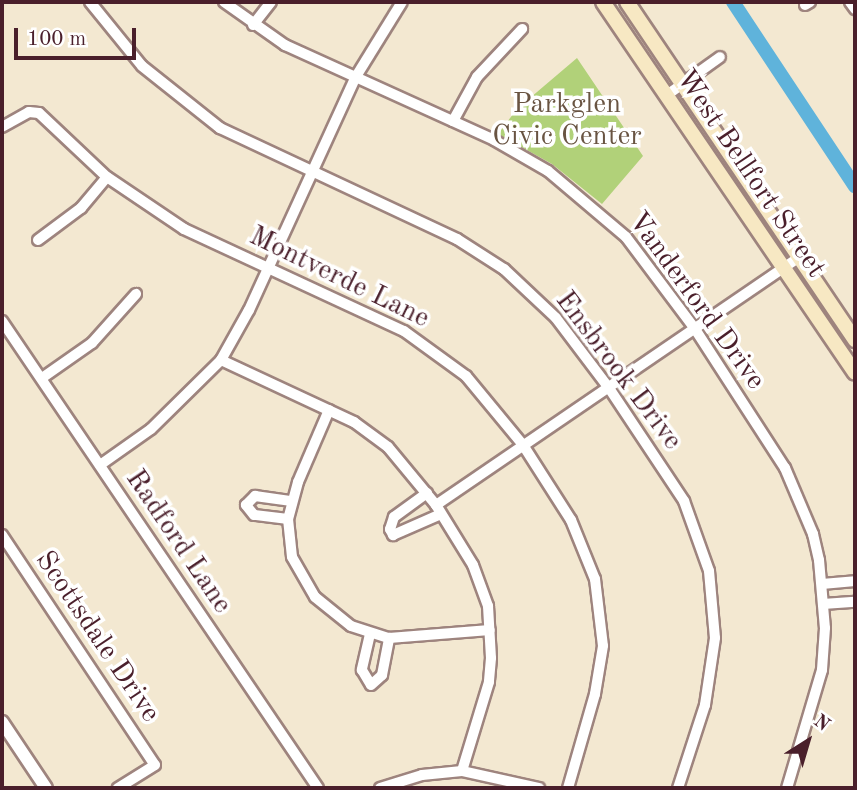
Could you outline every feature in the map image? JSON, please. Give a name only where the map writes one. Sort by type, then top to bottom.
[{"type":"main road","name":"West Bellfort Street","points":[[603,2],[855,373]]},
{"type":"main road","name":"West Bellfort Street","points":[[627,2],[855,340]]},
{"type":"street","name":"Ensbrook Drive","points":[[90,2],[142,66],[186,105],[250,146],[457,239],[504,269],[556,318],[609,388],[684,501],[709,571],[715,638],[707,691],[678,788]]},
{"type":"street","name":"Vanderford Drive","points":[[224,2],[253,25],[355,78],[453,121],[548,171],[605,216],[647,263],[695,329],[785,468],[813,534],[822,584],[825,652],[819,690],[787,788]]},
{"type":"street","points":[[253,25],[271,2]]},
{"type":"street","points":[[100,465],[151,429],[221,360],[268,269],[355,78],[402,2]]},
{"type":"street","points":[[850,2],[855,9]]},
{"type":"street","points":[[453,121],[477,77],[522,29]]},
{"type":"street","points":[[667,95],[720,57]]},
{"type":"street","name":"Montverde Lane","points":[[2,127],[25,113],[39,113],[107,177],[184,229],[428,345],[466,376],[523,445],[571,520],[595,579],[603,646],[595,694],[568,788]]},
{"type":"street","points":[[38,240],[81,208],[107,177]]},
{"type":"street","points":[[427,493],[394,517],[390,529],[393,535],[439,510],[523,445],[799,257]]},
{"type":"street","points":[[42,378],[92,343],[136,295]]},
{"type":"street","name":"Radford Lane","points":[[2,321],[318,788]]},
{"type":"street","points":[[221,360],[330,411],[388,447],[439,510],[477,575],[491,630],[489,682],[461,771]]},
{"type":"street","points":[[330,411],[292,501],[288,519],[292,557],[315,597],[333,615],[370,634],[389,638],[491,630]]},
{"type":"street","points":[[288,519],[254,515],[246,505],[255,496],[292,501]]},
{"type":"street","name":"Scottsdale Drive","points":[[2,535],[155,765],[118,788]]},
{"type":"street","points":[[822,584],[855,581]]},
{"type":"street","points":[[823,604],[855,601]]},
{"type":"street","points":[[370,634],[362,670],[371,685],[382,675],[389,638]]},
{"type":"street","points":[[2,722],[46,788]]},
{"type":"street","points":[[380,788],[422,775],[461,771],[539,788]]},
{"type":"green space","name":"Parkglen Civic Center","points":[[577,58],[643,156],[602,204],[552,164],[498,134],[517,109]]},
{"type":"waterway","points":[[733,2],[855,186]]}]
